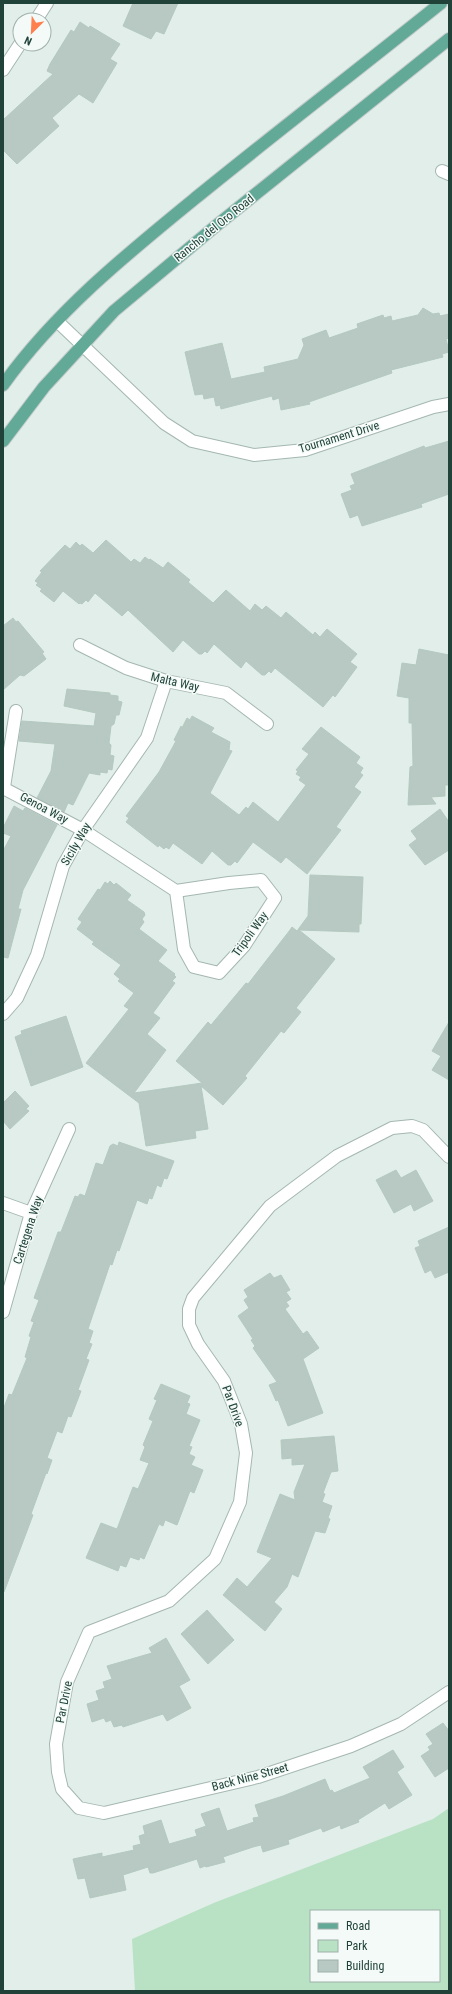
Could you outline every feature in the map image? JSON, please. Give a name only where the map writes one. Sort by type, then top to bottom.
[{"type":"main road","points":[[3,385],[58,321],[123,257],[253,151],[441,3]]},
{"type":"main road","name":"Rancho del Oro Road","points":[[3,440],[44,387],[114,311],[211,230],[449,39]]},
{"type":"street","points":[[41,12],[47,3]]},
{"type":"street","points":[[3,70],[15,52]]},
{"type":"street","name":"Tournament Drive","points":[[58,321],[164,423],[192,441],[254,455],[305,450],[433,407],[449,404]]},
{"type":"street","name":"Malta Way","points":[[80,645],[126,668],[166,681],[226,693],[267,724]]},
{"type":"street","name":"Sicily Way","points":[[3,1014],[17,998],[37,955],[63,866],[83,830],[147,738],[166,681]]},
{"type":"street","name":"Genoa Way","points":[[16,712],[4,787],[83,830]]},
{"type":"street","points":[[83,830],[176,892]]},
{"type":"street","name":"Tripoli Way","points":[[261,880],[275,898],[244,946],[219,973],[194,967],[184,949],[176,892],[229,882],[261,880]]},
{"type":"street","name":"Par Drive","points":[[58,1772],[56,1744],[67,1682],[89,1632],[169,1600],[215,1559],[240,1502],[246,1453],[241,1424],[224,1381],[198,1344],[189,1325],[189,1308],[193,1298],[270,1206],[337,1156],[392,1128],[412,1126],[423,1130],[449,1157]]},
{"type":"street","name":"Cartegena Way","points":[[3,1312],[31,1213],[69,1129]]},
{"type":"street","points":[[3,1203],[31,1213]]},
{"type":"street","name":"Back Nine Street","points":[[58,1772],[62,1789],[79,1808],[104,1813],[258,1777],[351,1746],[401,1724],[449,1692]]},
{"type":"green space","points":[[449,1808],[449,1991],[135,1991],[132,1939],[216,1902],[433,1819]]},
{"type":"building","points":[[133,3],[178,3],[164,34],[156,31],[151,39],[123,26]]},
{"type":"building","points":[[80,22],[89,28],[90,26],[120,44],[110,59],[117,63],[93,103],[79,94],[52,118],[59,126],[17,164],[3,150],[3,120],[53,74],[47,71],[50,64],[71,30],[74,32]]},
{"type":"building","points":[[423,308],[433,314],[439,313],[440,316],[449,314],[449,338],[446,339],[449,352],[442,354],[443,357],[391,370],[392,373],[309,402],[310,404],[281,410],[279,398],[273,400],[272,396],[221,409],[220,405],[216,406],[214,397],[204,399],[203,394],[195,395],[185,352],[222,343],[231,379],[265,372],[264,367],[298,359],[304,345],[302,339],[326,330],[329,338],[358,328],[357,324],[383,315],[384,318],[391,316],[392,321],[418,315]]},
{"type":"building","points":[[449,441],[449,494],[421,504],[422,507],[362,526],[358,515],[350,518],[341,494],[352,490],[350,486],[355,484],[351,474],[424,446],[425,448]]},
{"type":"building","points":[[106,540],[131,562],[134,559],[140,563],[145,557],[163,568],[168,562],[190,580],[188,582],[213,603],[226,590],[250,611],[255,604],[262,610],[266,606],[281,618],[286,612],[313,635],[315,632],[320,637],[327,629],[357,654],[350,662],[357,667],[335,697],[333,695],[323,707],[275,668],[271,673],[269,671],[265,675],[262,675],[246,661],[241,668],[214,644],[207,653],[205,651],[202,654],[199,654],[183,640],[173,652],[128,610],[122,616],[95,593],[88,602],[86,600],[82,604],[79,604],[63,591],[54,602],[40,591],[42,589],[36,585],[38,583],[35,581],[42,572],[40,571],[65,545],[70,549],[76,542],[80,546],[82,544],[93,553]]},
{"type":"building","points":[[13,618],[16,622],[18,621],[44,652],[42,653],[46,659],[24,676],[20,675],[3,690],[3,626]]},
{"type":"building","points":[[419,649],[449,655],[449,785],[445,785],[445,796],[431,797],[436,804],[408,805],[410,767],[413,766],[412,723],[409,723],[409,698],[397,696],[402,663],[416,665]]},
{"type":"building","points":[[67,689],[110,693],[110,695],[118,696],[118,701],[122,702],[119,715],[116,715],[114,724],[111,726],[109,743],[111,745],[110,755],[114,756],[112,770],[108,769],[107,773],[100,772],[100,775],[89,773],[73,805],[68,803],[64,812],[37,798],[51,771],[55,744],[19,741],[22,721],[94,726],[96,713],[64,706]]},
{"type":"building","points":[[192,716],[214,728],[211,732],[230,742],[229,750],[232,751],[210,793],[239,815],[246,807],[248,809],[253,802],[278,822],[306,785],[299,780],[301,777],[296,774],[298,771],[296,770],[309,754],[302,749],[321,727],[360,757],[356,763],[363,768],[360,773],[363,775],[354,787],[361,792],[336,827],[341,830],[307,874],[286,857],[281,863],[253,842],[237,863],[235,861],[231,865],[228,865],[212,851],[202,864],[173,843],[169,849],[166,847],[164,849],[159,845],[158,847],[126,822],[129,818],[126,816],[159,772],[176,741],[174,740],[181,726],[182,728],[187,718],[190,720]]},
{"type":"building","points":[[14,806],[23,811],[25,808],[57,825],[23,890],[18,909],[21,909],[8,958],[3,957],[3,851],[11,836],[3,833],[3,828]]},
{"type":"building","points":[[440,809],[449,822],[449,850],[425,865],[409,845],[417,839],[411,831]]},
{"type":"building","points":[[310,875],[363,877],[361,924],[359,924],[359,932],[299,930],[335,959],[296,1008],[301,1012],[284,1033],[281,1031],[245,1076],[247,1078],[223,1105],[201,1086],[208,1129],[195,1131],[196,1138],[146,1146],[139,1103],[86,1063],[129,1009],[124,1006],[134,993],[118,981],[120,979],[114,974],[121,965],[92,944],[94,942],[77,929],[82,922],[78,919],[98,889],[100,890],[105,882],[108,884],[110,881],[114,885],[116,883],[131,895],[127,900],[144,912],[145,915],[142,919],[144,922],[139,929],[167,950],[158,961],[175,974],[174,975],[176,977],[172,981],[175,983],[153,1013],[160,1018],[147,1034],[166,1050],[134,1093],[202,1083],[176,1061],[208,1022],[211,1025],[246,983],[248,984],[292,927],[297,931],[308,916]]},
{"type":"building","points":[[66,1016],[83,1067],[31,1086],[15,1037],[22,1034],[21,1031]]},
{"type":"building","points":[[449,1022],[449,1080],[432,1070],[441,1056],[432,1051]]},
{"type":"building","points":[[15,1091],[29,1106],[26,1109],[29,1111],[10,1129],[3,1121],[3,1103]]},
{"type":"building","points":[[119,1142],[174,1161],[167,1179],[164,1178],[161,1187],[157,1185],[152,1199],[149,1198],[147,1204],[137,1200],[119,1251],[117,1250],[112,1265],[110,1264],[88,1329],[93,1331],[89,1343],[92,1344],[86,1359],[89,1360],[78,1390],[81,1391],[71,1417],[68,1416],[62,1433],[57,1431],[47,1458],[52,1460],[31,1514],[33,1515],[4,1592],[3,1410],[9,1394],[12,1395],[27,1358],[25,1357],[31,1337],[29,1336],[34,1322],[31,1321],[39,1300],[34,1298],[58,1232],[61,1232],[75,1196],[78,1197],[80,1194],[85,1196],[96,1163],[103,1165],[110,1146],[113,1144],[118,1146]]},
{"type":"building","points":[[396,1170],[401,1178],[416,1170],[433,1201],[414,1211],[411,1204],[394,1213],[376,1180]]},
{"type":"building","points":[[449,1227],[449,1272],[435,1278],[431,1270],[425,1273],[415,1248],[420,1246],[418,1241]]},
{"type":"building","points":[[270,1273],[274,1278],[281,1275],[290,1290],[286,1292],[291,1299],[286,1302],[289,1306],[285,1309],[303,1334],[307,1331],[319,1348],[303,1359],[323,1413],[288,1426],[278,1400],[276,1401],[269,1385],[277,1382],[253,1348],[255,1346],[251,1340],[253,1339],[238,1316],[249,1308],[244,1300],[248,1297],[244,1290]]},
{"type":"building","points":[[161,1384],[190,1396],[187,1403],[190,1404],[186,1414],[200,1420],[189,1446],[192,1447],[189,1454],[195,1457],[191,1465],[203,1470],[194,1493],[190,1491],[177,1525],[165,1520],[163,1526],[159,1524],[144,1559],[140,1557],[139,1560],[130,1557],[126,1567],[120,1565],[118,1571],[86,1558],[101,1523],[117,1529],[133,1487],[138,1489],[149,1463],[140,1460],[145,1447],[143,1445],[153,1421],[149,1419],[157,1400],[154,1399]]},
{"type":"building","points":[[334,1436],[338,1471],[331,1472],[323,1493],[325,1494],[322,1502],[332,1506],[328,1518],[330,1519],[325,1533],[315,1531],[298,1577],[292,1574],[287,1587],[274,1602],[282,1609],[265,1631],[223,1595],[237,1578],[247,1587],[272,1558],[257,1552],[280,1494],[295,1500],[294,1492],[305,1464],[292,1465],[292,1458],[282,1459],[281,1440]]},
{"type":"building","points":[[207,1610],[234,1640],[208,1664],[181,1634]]},
{"type":"building","points":[[166,1638],[190,1680],[179,1686],[191,1708],[167,1721],[163,1714],[123,1727],[122,1725],[114,1727],[111,1720],[106,1722],[104,1718],[92,1722],[87,1704],[99,1700],[96,1691],[105,1688],[103,1682],[112,1679],[107,1666],[152,1653],[149,1648]]},
{"type":"building","points":[[443,1723],[449,1731],[449,1768],[435,1777],[421,1756],[430,1750],[428,1747],[433,1744],[426,1734]]},
{"type":"building","points":[[393,1750],[404,1767],[397,1772],[412,1795],[389,1809],[385,1803],[358,1820],[359,1822],[341,1829],[340,1825],[323,1832],[321,1828],[288,1840],[289,1844],[263,1852],[261,1845],[253,1847],[223,1857],[225,1862],[206,1867],[200,1868],[197,1859],[153,1873],[150,1873],[148,1867],[123,1875],[126,1890],[90,1898],[85,1878],[78,1879],[73,1859],[102,1853],[102,1857],[134,1850],[133,1846],[141,1844],[139,1836],[145,1834],[143,1826],[161,1820],[169,1844],[197,1836],[195,1830],[206,1826],[201,1814],[219,1808],[227,1831],[254,1822],[253,1818],[259,1817],[255,1805],[283,1796],[325,1779],[330,1791],[332,1790],[334,1793],[370,1778],[363,1767]]}]
